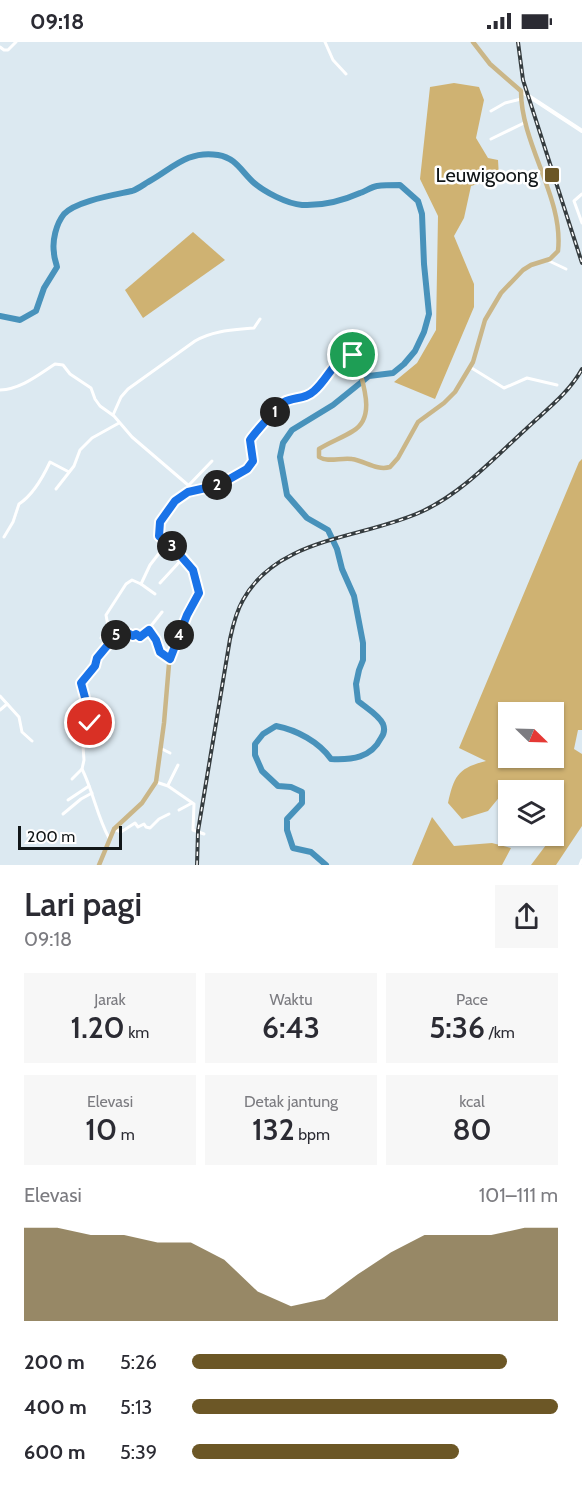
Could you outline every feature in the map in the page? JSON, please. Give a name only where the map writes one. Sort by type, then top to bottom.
[{"type":"main road","points":[[473,42],[490,64],[521,91],[582,131]]},
{"type":"main road","points":[[99,865],[114,829],[142,803],[156,782],[170,659],[187,615],[199,593],[195,575],[183,558],[159,536],[164,515],[182,495],[219,485],[247,469],[253,461],[250,440],[257,430],[283,402],[312,393],[344,355],[350,354],[356,358],[366,401],[366,416],[361,425],[349,434],[319,449],[321,459],[349,458],[379,468],[390,467],[398,458],[416,424],[452,397],[470,367],[478,348],[485,320],[501,293],[523,270],[536,263],[547,261],[558,250],[558,226],[524,123],[521,91]]},
{"type":"street","points":[[0,47],[11,49],[16,42]]},
{"type":"street","points":[[325,42],[333,60],[346,74]]},
{"type":"street","points":[[491,111],[521,99]]},
{"type":"street","points":[[490,139],[524,123]]},
{"type":"street","points":[[582,194],[574,201],[582,223]]},
{"type":"street","points":[[547,261],[566,269]]},
{"type":"street","points":[[112,415],[128,389],[195,341],[218,332],[254,328],[260,319]]},
{"type":"street","points":[[218,332],[222,327]]},
{"type":"street","points":[[0,390],[16,387],[55,364],[61,364],[70,374],[88,385],[100,406],[195,491]]},
{"type":"street","points":[[470,367],[504,388],[527,378],[558,385]]},
{"type":"street","points":[[56,489],[74,466],[77,454],[82,447],[92,438],[119,423]]},
{"type":"street","points":[[188,486],[212,461]]},
{"type":"street","points":[[4,537],[13,522],[19,504],[28,498],[45,474],[50,462],[69,472]]},
{"type":"street","points":[[141,584],[150,565],[167,543]]},
{"type":"street","points":[[160,583],[183,558]]},
{"type":"street","points":[[101,638],[108,626],[106,615],[126,584],[132,580],[155,594]]},
{"type":"street","points":[[72,779],[82,769],[83,746],[89,732],[90,716],[81,683],[95,666],[97,658],[116,635],[124,631],[140,637],[149,630],[162,612]]},
{"type":"street","points":[[149,630],[160,652],[170,659]]},
{"type":"street","points":[[0,696],[19,717],[22,732],[32,741]]},
{"type":"street","points":[[0,710],[7,704]]},
{"type":"street","points":[[160,749],[170,753]]},
{"type":"street","points":[[168,786],[178,765]]},
{"type":"street","points":[[82,769],[109,838]]},
{"type":"street","points":[[156,782],[168,786],[192,803],[194,806],[193,830],[204,834]]},
{"type":"street","points":[[68,800],[89,786]]},
{"type":"street","points":[[63,814],[92,793]]},
{"type":"street","points":[[179,810],[192,803]]},
{"type":"street","points":[[114,829],[121,832],[135,823],[138,827],[144,824],[147,828],[169,814]]},
{"type":"street","points":[[580,865],[582,860]]},
{"type":"shaded area","points":[[454,83],[479,87],[484,100],[476,138],[488,158],[498,160],[499,177],[471,186],[464,218],[454,236],[474,284],[474,307],[435,399],[394,382],[417,363],[436,330],[438,216],[420,179],[430,87]]},
{"type":"shaded area","points":[[193,232],[225,260],[143,318],[125,290]]},
{"type":"shaded area","points":[[582,459],[582,730],[578,730],[574,749],[582,754],[582,826],[556,865],[531,865],[545,846],[564,846],[564,780],[498,780],[498,799],[488,811],[462,819],[448,803],[455,780],[463,770],[486,761],[459,748]]},
{"type":"shaded area","points":[[432,817],[454,846],[492,843],[511,848],[502,865],[412,865]]},
{"type":"waterway","points":[[0,316],[20,320],[36,311],[44,288],[57,267],[54,255],[54,238],[57,228],[64,214],[70,209],[86,202],[134,190],[180,162],[197,155],[218,155],[229,159],[263,190],[296,204],[317,205],[332,202],[375,187],[388,185],[400,185],[418,201],[422,214],[429,314],[415,351],[393,373],[369,376],[333,405],[292,430],[283,443],[280,457],[287,495],[307,518],[328,530],[337,549],[342,569],[354,596],[363,643],[363,660],[356,684],[358,701],[378,717],[384,728],[382,736],[372,750],[366,754],[346,759],[331,759],[307,738],[292,730],[276,726],[263,734],[255,744],[255,755],[262,771],[278,786],[291,787],[302,792],[302,803],[287,819],[287,830],[293,848],[311,852],[326,865]]},
{"type":"railway","points":[[518,42],[523,80],[582,263]]},
{"type":"railway","points":[[197,865],[198,831],[230,639],[243,600],[258,579],[278,563],[300,551],[400,520],[438,503],[478,474],[557,401],[582,369]]},
{"type":"place","name":"Leuwigoong","points":[[552,175]]},
{"type":"route","points":[[90,723],[81,683],[95,666],[96,659],[101,653],[117,634],[120,635],[124,631],[140,637],[149,630],[160,652],[170,659],[187,615],[199,593],[195,575],[187,561],[159,536],[159,525],[169,507],[188,492],[219,485],[247,469],[253,461],[250,440],[280,405],[312,393],[344,355],[353,355]]}]
